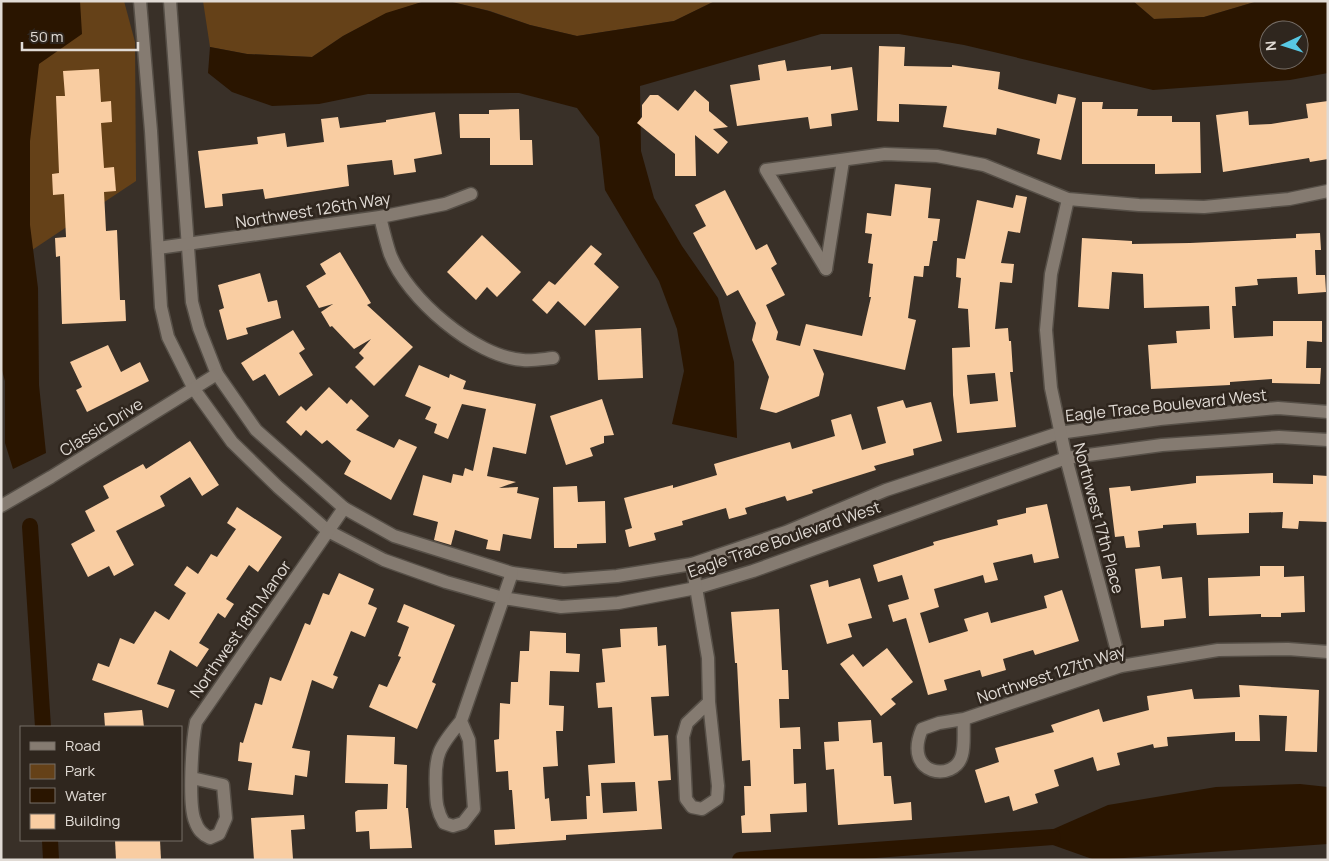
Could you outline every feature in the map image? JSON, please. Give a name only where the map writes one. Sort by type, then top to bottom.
[{"type":"street","name":"Eagle Trace Boulevard West","points":[[140,1],[161,308],[168,337],[194,389],[232,442],[278,487],[328,531],[384,560],[446,582],[503,598],[561,606],[618,602],[696,588],[753,571],[1066,458],[1162,445],[1279,437],[1328,440]]},
{"type":"street","name":"Eagle Trace Boulevard West","points":[[170,1],[192,302],[199,328],[217,374],[256,430],[344,508],[394,536],[512,573],[564,580],[617,576],[692,564],[786,532],[886,490],[1059,433],[1160,419],[1278,408],[1328,412]]},
{"type":"street","points":[[843,161],[826,269],[766,170],[885,154],[937,156],[984,165],[1068,199],[1139,206],[1204,207],[1289,199],[1328,191]]},
{"type":"street","name":"Northwest 126th Way","points":[[158,248],[380,217],[445,204],[471,194]]},
{"type":"street","name":"Northwest 17th Place","points":[[1068,199],[1050,274],[1046,330],[1051,388],[1059,433],[1121,666]]},
{"type":"street","points":[[380,217],[390,254],[403,278],[424,304],[448,325],[480,346],[506,357],[522,360],[553,358]]},
{"type":"street","name":"Classic Drive","points":[[1,506],[217,374]]},
{"type":"street","name":"Northwest 18th Manor","points":[[192,778],[223,785],[226,818],[220,834],[210,838],[201,834],[194,819],[192,778],[192,741],[196,722],[344,508]]},
{"type":"street","points":[[692,564],[708,658],[708,702],[718,786],[716,799],[702,808],[692,807],[686,798],[683,737],[686,723],[708,702]]},
{"type":"street","points":[[461,721],[469,740],[474,808],[464,823],[453,826],[444,823],[437,810],[435,763],[445,740],[461,721],[512,573]]},
{"type":"street","name":"Northwest 127th Way","points":[[964,719],[962,756],[954,767],[940,773],[927,769],[918,758],[916,742],[922,729],[938,723],[964,719],[1121,666],[1218,650],[1288,649],[1328,652]]},
{"type":"green space","points":[[1,1],[124,1],[135,42],[136,181],[8,266]]},
{"type":"green space","points":[[203,1],[425,1],[386,14],[343,36],[312,57],[247,54],[210,47]]},
{"type":"green space","points":[[448,1],[715,1],[674,21],[577,36],[530,25],[490,11]]},
{"type":"green space","points":[[1133,1],[1258,1],[1204,17],[1154,19]]},
{"type":"water","points":[[1,1],[80,1],[82,34],[39,64],[30,141],[30,225],[38,288],[39,385],[46,453],[13,469],[5,443],[5,381],[1,367]]},
{"type":"water","points":[[425,1],[448,1],[489,11],[530,25],[577,36],[674,21],[715,1],[1133,1],[1154,19],[1204,17],[1258,1],[1328,1],[1328,73],[1290,80],[1153,90],[964,45],[899,34],[821,34],[640,86],[641,151],[654,198],[682,246],[718,298],[734,362],[737,438],[672,424],[684,371],[677,329],[659,281],[605,190],[599,137],[577,108],[519,93],[368,94],[319,104],[272,106],[232,92],[208,73],[210,47],[247,54],[312,57],[343,36],[386,13]]},
{"type":"water","points":[[1300,784],[1328,787],[1328,844],[1095,860],[1033,838],[1108,805],[1216,787]]},
{"type":"building","points":[[879,46],[905,47],[904,66],[952,67],[952,65],[1000,72],[998,89],[1056,104],[1058,94],[1076,98],[1061,160],[1037,154],[1040,139],[997,128],[996,135],[943,127],[947,106],[899,104],[899,122],[877,121]]},
{"type":"building","points":[[785,60],[787,71],[831,66],[831,70],[852,67],[858,110],[831,114],[832,126],[810,129],[808,117],[737,126],[730,85],[760,80],[758,65]]},
{"type":"building","points":[[99,69],[101,102],[111,101],[112,122],[101,123],[104,168],[114,167],[116,191],[104,192],[106,231],[117,230],[120,300],[125,300],[126,321],[62,324],[60,256],[56,257],[55,238],[66,237],[64,194],[53,195],[52,174],[59,173],[56,96],[65,96],[63,71]]},
{"type":"building","points":[[695,90],[709,102],[709,111],[728,127],[713,129],[728,142],[718,154],[695,135],[696,176],[675,176],[675,154],[637,123],[642,117],[642,105],[650,95],[658,95],[678,111]]},
{"type":"building","points":[[1328,101],[1328,159],[1310,162],[1309,158],[1223,172],[1216,115],[1248,111],[1249,125],[1271,124],[1308,118],[1306,104]]},
{"type":"building","points":[[1082,102],[1103,102],[1102,109],[1138,109],[1137,116],[1172,116],[1172,122],[1200,122],[1201,173],[1155,174],[1155,164],[1082,164]]},
{"type":"building","points":[[519,109],[520,140],[532,140],[533,165],[490,165],[490,138],[460,138],[459,114],[489,114],[489,110]]},
{"type":"building","points":[[435,112],[442,154],[414,159],[416,172],[394,175],[392,160],[347,165],[349,186],[265,199],[263,189],[222,194],[223,206],[205,208],[198,151],[258,144],[257,137],[285,133],[287,147],[324,142],[321,119],[338,117],[340,128],[386,122],[386,120]]},
{"type":"building","points":[[895,184],[931,188],[928,218],[940,219],[937,241],[933,241],[929,266],[924,266],[923,277],[914,276],[908,318],[916,320],[905,370],[813,349],[824,374],[819,396],[776,413],[760,409],[769,377],[752,340],[756,323],[738,290],[727,296],[693,233],[706,226],[695,205],[725,190],[756,250],[767,244],[777,264],[771,268],[785,295],[766,305],[778,332],[776,340],[800,346],[806,324],[862,336],[871,297],[869,297],[873,264],[868,263],[872,234],[865,233],[867,213],[891,216]]},
{"type":"building","points":[[1016,195],[1027,197],[1020,233],[1008,231],[1001,263],[1014,264],[1012,283],[1000,282],[995,329],[1008,328],[1009,341],[1011,341],[1013,372],[1010,372],[1016,427],[957,433],[953,395],[952,348],[970,347],[968,309],[958,308],[961,278],[956,277],[957,258],[965,259],[977,200],[1013,208]],"holes":[[[995,373],[998,401],[970,404],[967,375]]]},
{"type":"building","points":[[1320,233],[1321,250],[1315,250],[1316,275],[1325,275],[1326,292],[1298,294],[1297,277],[1257,279],[1258,285],[1235,287],[1236,306],[1232,306],[1234,338],[1273,336],[1273,321],[1322,321],[1322,342],[1307,341],[1306,368],[1321,368],[1320,384],[1272,383],[1272,379],[1230,382],[1230,385],[1151,389],[1148,345],[1177,343],[1176,331],[1210,329],[1209,306],[1144,308],[1143,274],[1112,272],[1109,309],[1078,307],[1082,238],[1132,241],[1132,244],[1190,243],[1296,238],[1296,234]]},
{"type":"building","points":[[482,235],[521,272],[497,297],[487,287],[476,300],[447,272]]},
{"type":"building","points":[[591,245],[602,254],[594,264],[619,287],[585,326],[558,301],[547,314],[532,300],[549,281],[555,285]]},
{"type":"building","points":[[340,252],[371,303],[367,305],[413,347],[374,386],[355,367],[364,358],[359,353],[371,339],[354,349],[332,326],[330,327],[321,312],[333,304],[319,308],[306,286],[326,274],[320,264]]},
{"type":"building","points":[[260,273],[268,302],[277,300],[281,318],[246,328],[248,334],[227,340],[219,310],[224,308],[218,285]]},
{"type":"building","points":[[641,328],[643,378],[598,380],[595,330]]},
{"type":"building","points":[[293,330],[305,349],[299,353],[313,375],[279,396],[265,374],[253,381],[241,363]]},
{"type":"building","points":[[108,345],[121,372],[140,362],[149,381],[87,412],[76,390],[82,387],[70,362]]},
{"type":"building","points":[[419,365],[449,378],[450,374],[466,381],[463,389],[536,404],[526,454],[493,447],[487,476],[516,482],[499,488],[518,487],[517,493],[539,498],[531,539],[503,534],[500,551],[486,549],[488,540],[455,530],[451,545],[434,540],[438,522],[413,515],[423,475],[451,483],[453,474],[463,476],[465,468],[473,471],[486,409],[462,404],[448,439],[434,433],[437,424],[425,419],[431,407],[405,396]]},
{"type":"building","points":[[329,387],[347,404],[351,399],[369,416],[356,430],[394,448],[399,439],[417,447],[391,500],[344,474],[351,461],[327,440],[322,444],[306,430],[301,436],[286,422],[301,406],[306,411]]},
{"type":"building","points":[[602,399],[614,435],[604,436],[604,443],[590,448],[593,456],[566,465],[550,416]]},
{"type":"building","points":[[903,400],[906,408],[931,402],[942,441],[913,449],[914,455],[874,466],[876,470],[812,490],[813,493],[787,501],[785,496],[745,508],[747,514],[729,519],[726,508],[682,521],[683,525],[654,533],[656,540],[629,547],[625,530],[632,528],[624,498],[673,485],[673,488],[717,475],[714,464],[790,442],[792,449],[835,436],[831,420],[851,414],[862,450],[886,443],[877,407]]},
{"type":"building","points":[[190,441],[219,485],[202,496],[190,477],[160,496],[165,506],[116,531],[134,565],[114,576],[109,566],[88,577],[71,544],[95,531],[85,511],[109,498],[103,486],[143,464],[146,469]]},
{"type":"building","points":[[1273,473],[1273,483],[1313,484],[1313,475],[1328,476],[1328,522],[1299,521],[1298,529],[1282,528],[1283,512],[1249,513],[1249,533],[1197,535],[1196,523],[1163,525],[1163,528],[1138,531],[1140,547],[1126,548],[1124,536],[1115,537],[1109,488],[1130,486],[1131,491],[1196,483],[1196,476]]},
{"type":"building","points":[[577,486],[578,502],[605,501],[606,543],[577,544],[577,548],[554,548],[553,487]]},
{"type":"building","points":[[1047,504],[1059,558],[1034,563],[1032,554],[993,563],[998,580],[985,583],[983,575],[934,589],[939,607],[920,613],[929,643],[968,631],[964,619],[988,612],[991,623],[1047,608],[1044,596],[1062,590],[1079,641],[1035,655],[1033,650],[1003,659],[1006,670],[982,677],[980,670],[944,680],[947,690],[928,695],[906,618],[893,622],[888,605],[909,599],[902,575],[878,582],[873,565],[934,545],[933,542],[998,525],[997,520],[1026,513],[1026,508]]},
{"type":"building","points":[[237,507],[282,537],[258,572],[249,565],[226,599],[234,604],[225,618],[218,613],[199,643],[209,649],[197,667],[170,650],[157,684],[175,690],[168,708],[92,680],[98,663],[109,667],[120,638],[134,644],[155,611],[169,620],[186,593],[174,585],[187,566],[198,574],[211,554],[217,557],[236,529],[227,523]]},
{"type":"building","points":[[1160,566],[1162,579],[1182,577],[1186,618],[1164,620],[1164,626],[1141,628],[1135,569]]},
{"type":"building","points":[[1260,566],[1284,566],[1284,577],[1304,576],[1305,612],[1281,613],[1281,617],[1261,617],[1261,614],[1209,616],[1208,578],[1260,576]]},
{"type":"building","points":[[339,573],[374,589],[368,604],[377,608],[365,637],[351,631],[333,675],[338,677],[333,689],[312,680],[292,748],[310,751],[307,777],[295,775],[293,795],[248,790],[252,763],[238,761],[240,742],[243,743],[255,703],[262,705],[270,677],[281,681],[305,623],[310,625],[323,593],[329,595]]},
{"type":"building","points":[[860,578],[872,618],[848,624],[852,637],[827,644],[810,585],[828,580],[829,587]]},
{"type":"building","points":[[404,604],[455,625],[432,682],[436,684],[417,729],[369,707],[379,684],[387,687],[401,657],[398,656],[409,627],[397,622]]},
{"type":"building","points":[[779,609],[782,670],[788,670],[789,699],[779,699],[780,728],[800,727],[801,749],[793,749],[794,784],[806,783],[807,812],[770,814],[771,832],[742,833],[741,816],[745,815],[744,786],[751,786],[750,760],[742,761],[737,663],[735,663],[731,612]]},
{"type":"building","points":[[657,627],[658,646],[666,645],[669,696],[651,697],[654,736],[668,735],[671,780],[658,781],[662,829],[566,835],[566,840],[495,845],[494,830],[515,829],[512,790],[509,790],[508,771],[496,772],[494,740],[499,739],[500,703],[510,704],[511,682],[518,682],[520,651],[529,651],[530,631],[566,633],[566,653],[580,654],[579,672],[550,671],[549,705],[564,706],[563,731],[556,731],[558,766],[543,767],[545,799],[549,798],[551,821],[587,819],[586,796],[590,796],[588,765],[615,763],[612,707],[598,708],[596,683],[605,682],[602,649],[621,647],[620,629]],"holes":[[[635,782],[637,811],[603,813],[601,783]]]},
{"type":"building","points":[[887,648],[913,682],[891,699],[896,704],[881,716],[840,664],[853,654],[863,667]]},
{"type":"building","points":[[1239,685],[1319,690],[1317,752],[1285,751],[1287,716],[1259,715],[1260,741],[1235,741],[1235,732],[1167,737],[1168,746],[1154,748],[1153,744],[1117,753],[1120,765],[1097,771],[1093,757],[1054,770],[1059,786],[1035,794],[1038,803],[1013,811],[1009,796],[985,803],[975,770],[999,762],[995,748],[1054,732],[1051,725],[1099,709],[1103,722],[1149,710],[1147,696],[1192,689],[1194,699],[1240,697]]},
{"type":"building","points":[[142,710],[144,726],[105,726],[104,713]]},
{"type":"building","points":[[871,720],[873,743],[882,742],[884,776],[891,776],[894,804],[911,802],[912,820],[838,825],[834,769],[826,770],[824,742],[839,741],[838,722]]},
{"type":"building","points":[[347,735],[395,737],[394,764],[407,765],[406,808],[408,808],[412,848],[370,849],[369,831],[356,832],[355,812],[358,810],[387,809],[388,784],[345,783]]},
{"type":"building","points":[[304,815],[305,829],[291,830],[293,859],[254,860],[251,818]]},
{"type":"building","points":[[115,841],[160,841],[161,860],[116,860]]},
{"type":"waterway","points":[[30,526],[43,726]]},
{"type":"waterway","points":[[740,860],[1053,837]]},
{"type":"waterway","points":[[50,841],[51,860]]}]
